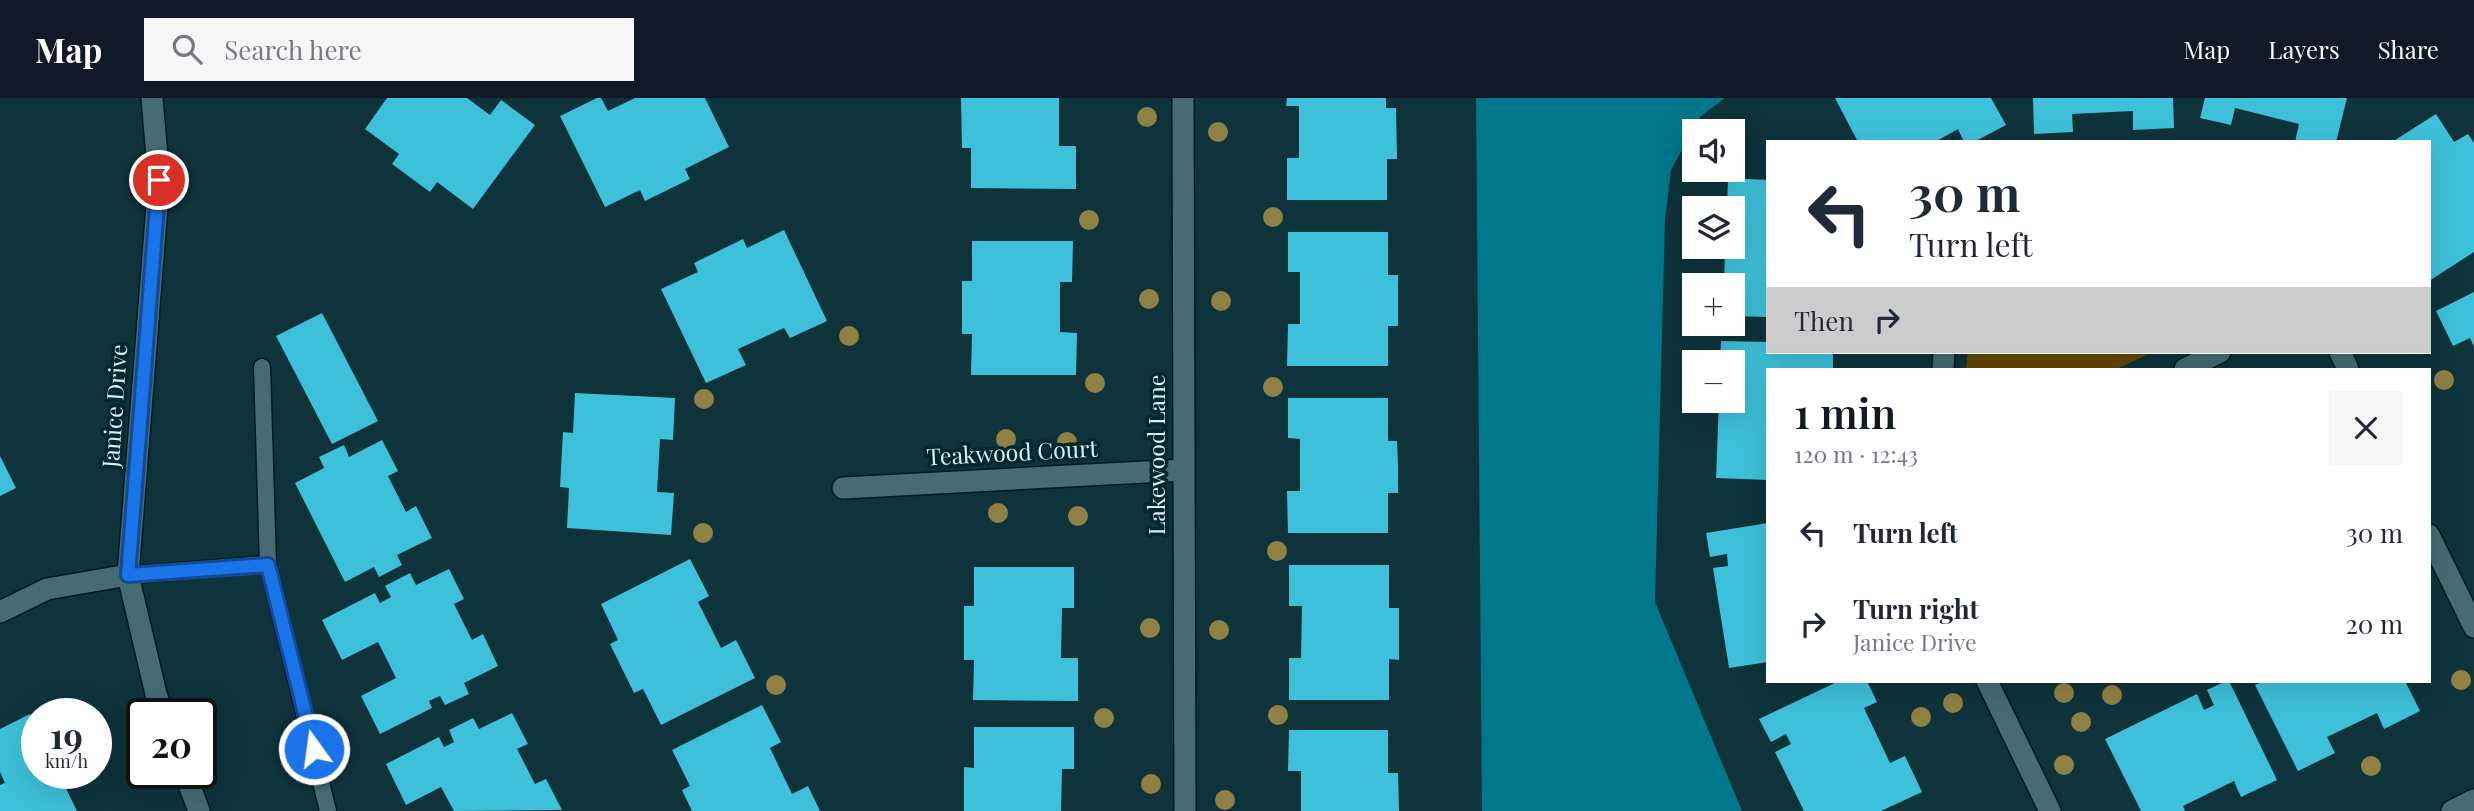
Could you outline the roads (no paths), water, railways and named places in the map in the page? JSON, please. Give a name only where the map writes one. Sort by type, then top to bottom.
[{"type":"street","name":"Janice Drive","points":[[152,98],[159,180],[128,575],[157,698]]},
{"type":"street","name":"Lakewood Lane","points":[[1183,98],[1185,811]]},
{"type":"street","points":[[2187,368],[2216,354]]},
{"type":"street","name":"Teakwood Court","points":[[843,488],[1183,470]]},
{"type":"street","points":[[2431,539],[2474,627]]},
{"type":"street","points":[[0,612],[47,589],[128,575]]},
{"type":"street","points":[[1988,683],[2050,811]]},
{"type":"street","points":[[191,789],[199,811]]},
{"type":"street","points":[[2452,811],[2474,800]]},
{"type":"lane","points":[[261,368],[268,565],[328,811]]},
{"type":"lane","points":[[128,575],[268,565]]},
{"type":"water","points":[[1476,98],[1725,98],[1699,119],[1682,119],[1682,150],[1671,170],[1665,219],[1655,602],[1742,811],[1482,811]]}]
